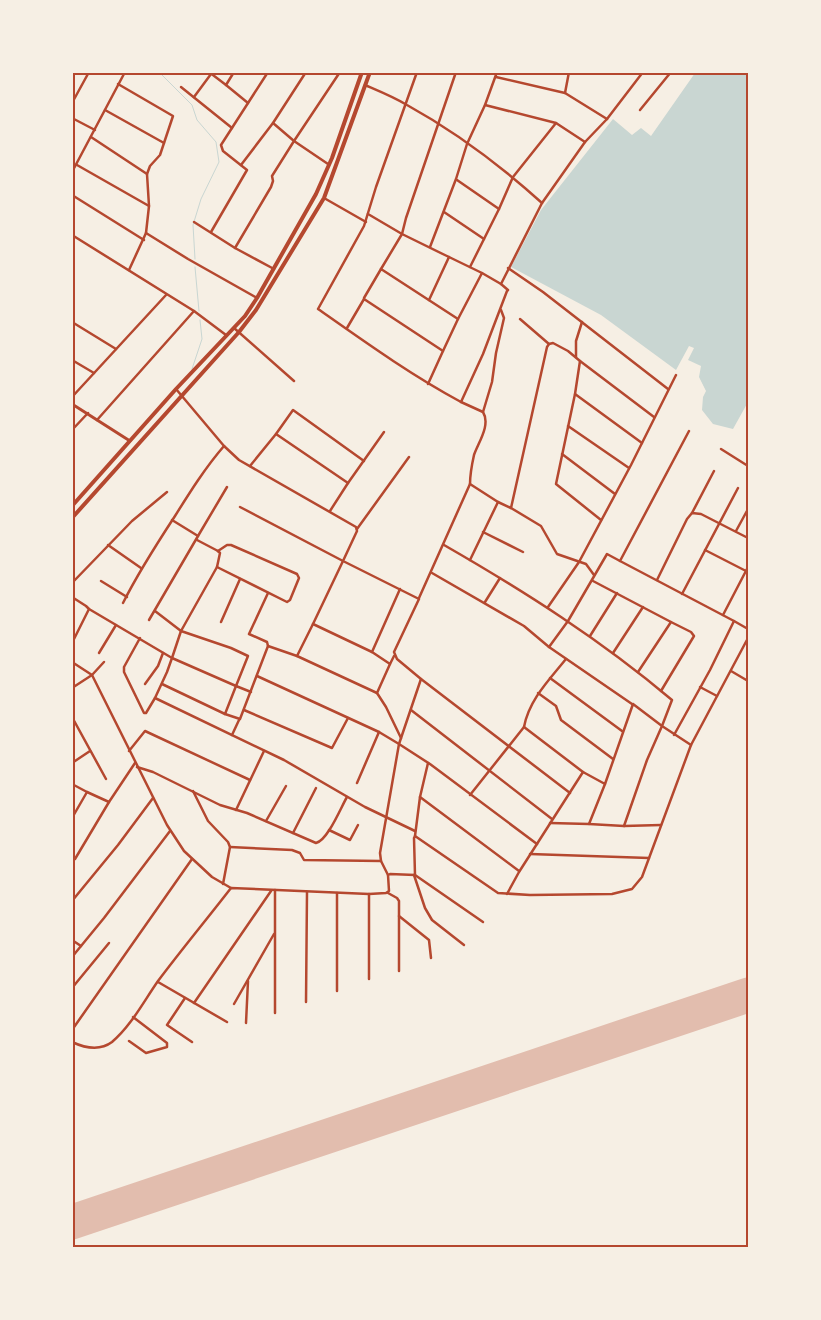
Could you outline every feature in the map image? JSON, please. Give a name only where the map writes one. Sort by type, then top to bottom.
[{"type":"main road","points":[[72,506],[176,389],[245,316],[274,270],[316,194],[362,72]]},
{"type":"main road","points":[[72,518],[239,332],[256,310],[324,198],[370,72]]},
{"type":"street","points":[[72,103],[90,72]]},
{"type":"street","points":[[72,172],[125,72]]},
{"type":"street","points":[[226,85],[234,72]]},
{"type":"street","points":[[211,232],[247,170],[222,148],[222,145],[268,72]]},
{"type":"street","points":[[241,165],[273,123],[306,72]]},
{"type":"street","points":[[235,248],[271,187],[272,176],[340,72]]},
{"type":"street","points":[[417,72],[366,222],[360,236],[318,309],[428,384],[483,412]]},
{"type":"street","points":[[347,328],[402,234],[456,72]]},
{"type":"street","points":[[430,247],[467,144],[485,106],[497,72]]},
{"type":"street","points":[[565,93],[569,72]]},
{"type":"street","points":[[500,284],[542,203],[585,142],[607,119],[643,72]]},
{"type":"street","points":[[640,110],[671,72]]},
{"type":"street","points":[[194,97],[210,73],[248,103]]},
{"type":"street","points":[[496,77],[565,93],[607,119]]},
{"type":"street","points":[[118,84],[173,116],[160,155],[150,166],[147,174],[149,206],[146,233],[129,270]]},
{"type":"street","points":[[365,84],[439,123],[513,177],[542,203]]},
{"type":"street","points":[[181,87],[232,128]]},
{"type":"street","points":[[485,106],[556,123],[585,142]]},
{"type":"street","points":[[105,110],[164,143]]},
{"type":"street","points":[[72,118],[95,130]]},
{"type":"street","points":[[273,123],[294,141],[328,164]]},
{"type":"street","points":[[470,266],[513,177],[556,123]]},
{"type":"street","points":[[92,136],[147,174]]},
{"type":"street","points":[[77,165],[149,206]]},
{"type":"street","points":[[456,179],[499,209]]},
{"type":"street","points":[[72,195],[144,240]]},
{"type":"street","points":[[324,198],[366,222]]},
{"type":"street","points":[[444,212],[484,239]]},
{"type":"street","points":[[368,214],[402,234],[482,272],[508,290],[461,402]]},
{"type":"street","points":[[194,222],[274,270]]},
{"type":"street","points":[[146,233],[257,298]]},
{"type":"street","points":[[72,235],[194,311],[226,335]]},
{"type":"street","points":[[429,300],[449,257]]},
{"type":"street","points":[[508,268],[582,321],[668,389]]},
{"type":"street","points":[[381,269],[458,320]]},
{"type":"street","points":[[428,384],[482,272]]},
{"type":"street","points":[[72,397],[166,294]]},
{"type":"street","points":[[364,299],[444,352]]},
{"type":"street","points":[[377,693],[470,484],[474,456],[486,422],[483,412],[492,382],[504,318],[501,310]]},
{"type":"street","points":[[98,420],[194,311]]},
{"type":"street","points":[[520,318],[549,344],[553,343],[576,357],[654,417]]},
{"type":"street","points":[[576,357],[576,341],[582,321]]},
{"type":"street","points":[[72,322],[116,349]]},
{"type":"street","points":[[233,327],[294,380]]},
{"type":"street","points":[[511,508],[549,344]]},
{"type":"street","points":[[72,360],[94,373]]},
{"type":"street","points":[[580,361],[576,394],[556,484],[601,520]]},
{"type":"street","points":[[548,608],[579,562],[676,375]]},
{"type":"street","points":[[176,389],[224,446],[239,460],[357,528]]},
{"type":"street","points":[[576,394],[642,443]]},
{"type":"street","points":[[72,404],[130,441]]},
{"type":"street","points":[[250,466],[294,410],[364,461]]},
{"type":"street","points":[[72,430],[88,413]]},
{"type":"street","points":[[568,426],[629,468]]},
{"type":"street","points":[[620,561],[689,431]]},
{"type":"street","points":[[330,511],[384,432]]},
{"type":"street","points":[[276,434],[348,483]]},
{"type":"street","points":[[123,603],[141,568],[205,468],[224,446]]},
{"type":"street","points":[[721,449],[748,466]]},
{"type":"street","points":[[562,454],[615,494]]},
{"type":"street","points":[[297,656],[344,560],[357,528],[409,457]]},
{"type":"street","points":[[657,580],[714,471]]},
{"type":"street","points":[[470,484],[541,526],[557,554],[586,564],[594,575]]},
{"type":"street","points":[[149,620],[227,487]]},
{"type":"street","points":[[682,594],[738,488]]},
{"type":"street","points":[[72,583],[132,521],[166,492]]},
{"type":"street","points":[[470,560],[498,502]]},
{"type":"street","points":[[240,507],[419,599]]},
{"type":"street","points":[[736,531],[748,509]]},
{"type":"street","points":[[692,513],[701,514],[720,522],[748,538]]},
{"type":"street","points":[[140,638],[124,667],[124,672],[144,713],[146,713],[162,684],[181,631],[190,618],[216,567],[220,553],[172,520]]},
{"type":"street","points":[[484,532],[522,552]]},
{"type":"street","points":[[108,545],[141,568]]},
{"type":"street","points":[[216,567],[288,602],[299,578],[299,576],[231,545],[227,545],[218,551]]},
{"type":"street","points":[[444,545],[568,621],[613,653],[672,700],[647,760],[624,826]]},
{"type":"street","points":[[706,550],[746,571]]},
{"type":"street","points":[[549,647],[568,621],[607,554],[748,630]]},
{"type":"street","points":[[722,615],[748,567]]},
{"type":"street","points":[[432,572],[524,626],[549,647],[691,745]]},
{"type":"street","points":[[485,602],[500,578]]},
{"type":"street","points":[[220,622],[240,579]]},
{"type":"street","points":[[593,580],[691,632],[694,636],[661,691]]},
{"type":"street","points":[[101,582],[126,597]]},
{"type":"street","points":[[372,652],[400,589]]},
{"type":"street","points":[[268,593],[250,634],[267,642],[268,646],[297,656],[377,693],[401,738]]},
{"type":"street","points":[[590,636],[617,593]]},
{"type":"street","points":[[72,597],[172,658],[251,692]]},
{"type":"street","points":[[613,653],[643,607]]},
{"type":"street","points":[[72,643],[89,609]]},
{"type":"street","points":[[155,611],[181,631],[248,656],[225,714]]},
{"type":"street","points":[[674,735],[734,621]]},
{"type":"street","points":[[638,672],[671,622]]},
{"type":"street","points":[[313,624],[372,652],[390,664]]},
{"type":"street","points":[[99,653],[116,625]]},
{"type":"street","points":[[414,836],[498,893],[530,895],[612,894],[632,889],[642,877],[650,858],[691,745],[748,638]]},
{"type":"street","points":[[232,735],[258,676],[268,646]]},
{"type":"street","points":[[145,684],[158,666],[163,653]]},
{"type":"street","points":[[394,656],[421,679],[570,793]]},
{"type":"street","points":[[470,794],[524,727],[526,716],[538,693],[566,659]]},
{"type":"street","points":[[72,662],[92,675],[153,798],[184,851],[212,877],[232,888],[271,891],[388,893],[398,899],[399,971]]},
{"type":"street","points":[[72,688],[92,675],[104,662]]},
{"type":"street","points":[[731,671],[748,680]]},
{"type":"street","points":[[258,676],[379,732],[400,744],[537,844]]},
{"type":"street","points":[[550,678],[622,731]]},
{"type":"street","points":[[388,893],[390,888],[388,875],[381,861],[380,853],[401,738],[421,679]]},
{"type":"street","points":[[162,684],[239,720]]},
{"type":"street","points":[[700,687],[717,696]]},
{"type":"street","points":[[538,693],[556,706],[561,720],[613,759]]},
{"type":"street","points":[[155,698],[264,750],[415,831]]},
{"type":"street","points":[[588,824],[605,784],[633,704]]},
{"type":"street","points":[[244,710],[332,748],[348,718]]},
{"type":"street","points":[[411,710],[553,819]]},
{"type":"street","points":[[72,717],[74,724],[106,779]]},
{"type":"street","points":[[524,727],[583,772],[605,784]]},
{"type":"street","points":[[129,751],[146,731],[250,780]]},
{"type":"street","points":[[357,783],[379,732]]},
{"type":"street","points":[[236,810],[264,750]]},
{"type":"street","points":[[72,763],[91,751]]},
{"type":"street","points":[[75,859],[135,763]]},
{"type":"street","points":[[428,763],[414,836],[415,875],[425,908],[432,920],[464,945]]},
{"type":"street","points":[[137,767],[153,772],[220,805],[247,813],[316,843],[320,842],[329,830],[347,796]]},
{"type":"street","points":[[507,894],[530,854],[583,772]]},
{"type":"street","points":[[72,784],[109,802]]},
{"type":"street","points":[[266,821],[286,786]]},
{"type":"street","points":[[293,833],[316,788]]},
{"type":"street","points":[[192,790],[208,821],[228,842],[230,847],[223,884]]},
{"type":"street","points":[[72,818],[87,792]]},
{"type":"street","points":[[420,797],[519,872]]},
{"type":"street","points":[[72,901],[118,845],[153,798]]},
{"type":"street","points":[[550,823],[624,826],[662,825]]},
{"type":"street","points":[[329,830],[350,840],[358,826]]},
{"type":"street","points":[[72,956],[170,830]]},
{"type":"street","points":[[230,847],[292,850],[300,853],[304,860],[381,861]]},
{"type":"street","points":[[530,854],[650,858]]},
{"type":"street","points":[[72,1030],[192,858]]},
{"type":"street","points":[[388,875],[415,875],[483,922]]},
{"type":"street","points":[[72,1046],[74,1042],[83,1046],[98,1048],[111,1042],[133,1017],[232,888]]},
{"type":"street","points":[[275,890],[275,1013]]},
{"type":"street","points":[[194,1003],[271,891]]},
{"type":"street","points":[[306,1002],[307,892]]},
{"type":"street","points":[[337,893],[338,991]]},
{"type":"street","points":[[369,894],[369,979]]},
{"type":"street","points":[[399,916],[429,940],[431,958]]},
{"type":"street","points":[[234,1004],[275,932]]},
{"type":"street","points":[[72,940],[81,946]]},
{"type":"street","points":[[72,988],[109,943]]},
{"type":"street","points":[[246,1023],[248,979]]},
{"type":"street","points":[[158,982],[227,1022]]},
{"type":"street","points":[[185,998],[167,1025],[192,1042]]},
{"type":"street","points":[[130,1041],[146,1053],[168,1047],[167,1043],[133,1017]]},
{"type":"shaded area","points":[[695,73],[748,73],[748,402],[733,429],[713,424],[702,410],[703,397],[706,391],[699,377],[701,366],[688,360],[694,348],[689,346],[676,370],[601,315],[511,267],[541,210],[613,119],[632,135],[641,128],[651,136]]},
{"type":"waterway","points":[[159,72],[192,105],[197,120],[216,142],[219,162],[201,199],[193,225],[195,259]]},
{"type":"waterway","points":[[195,267],[199,311]]},
{"type":"waterway","points":[[192,369],[202,339],[200,320]]},
{"type":"runway","points":[[72,1222],[748,995]]}]
